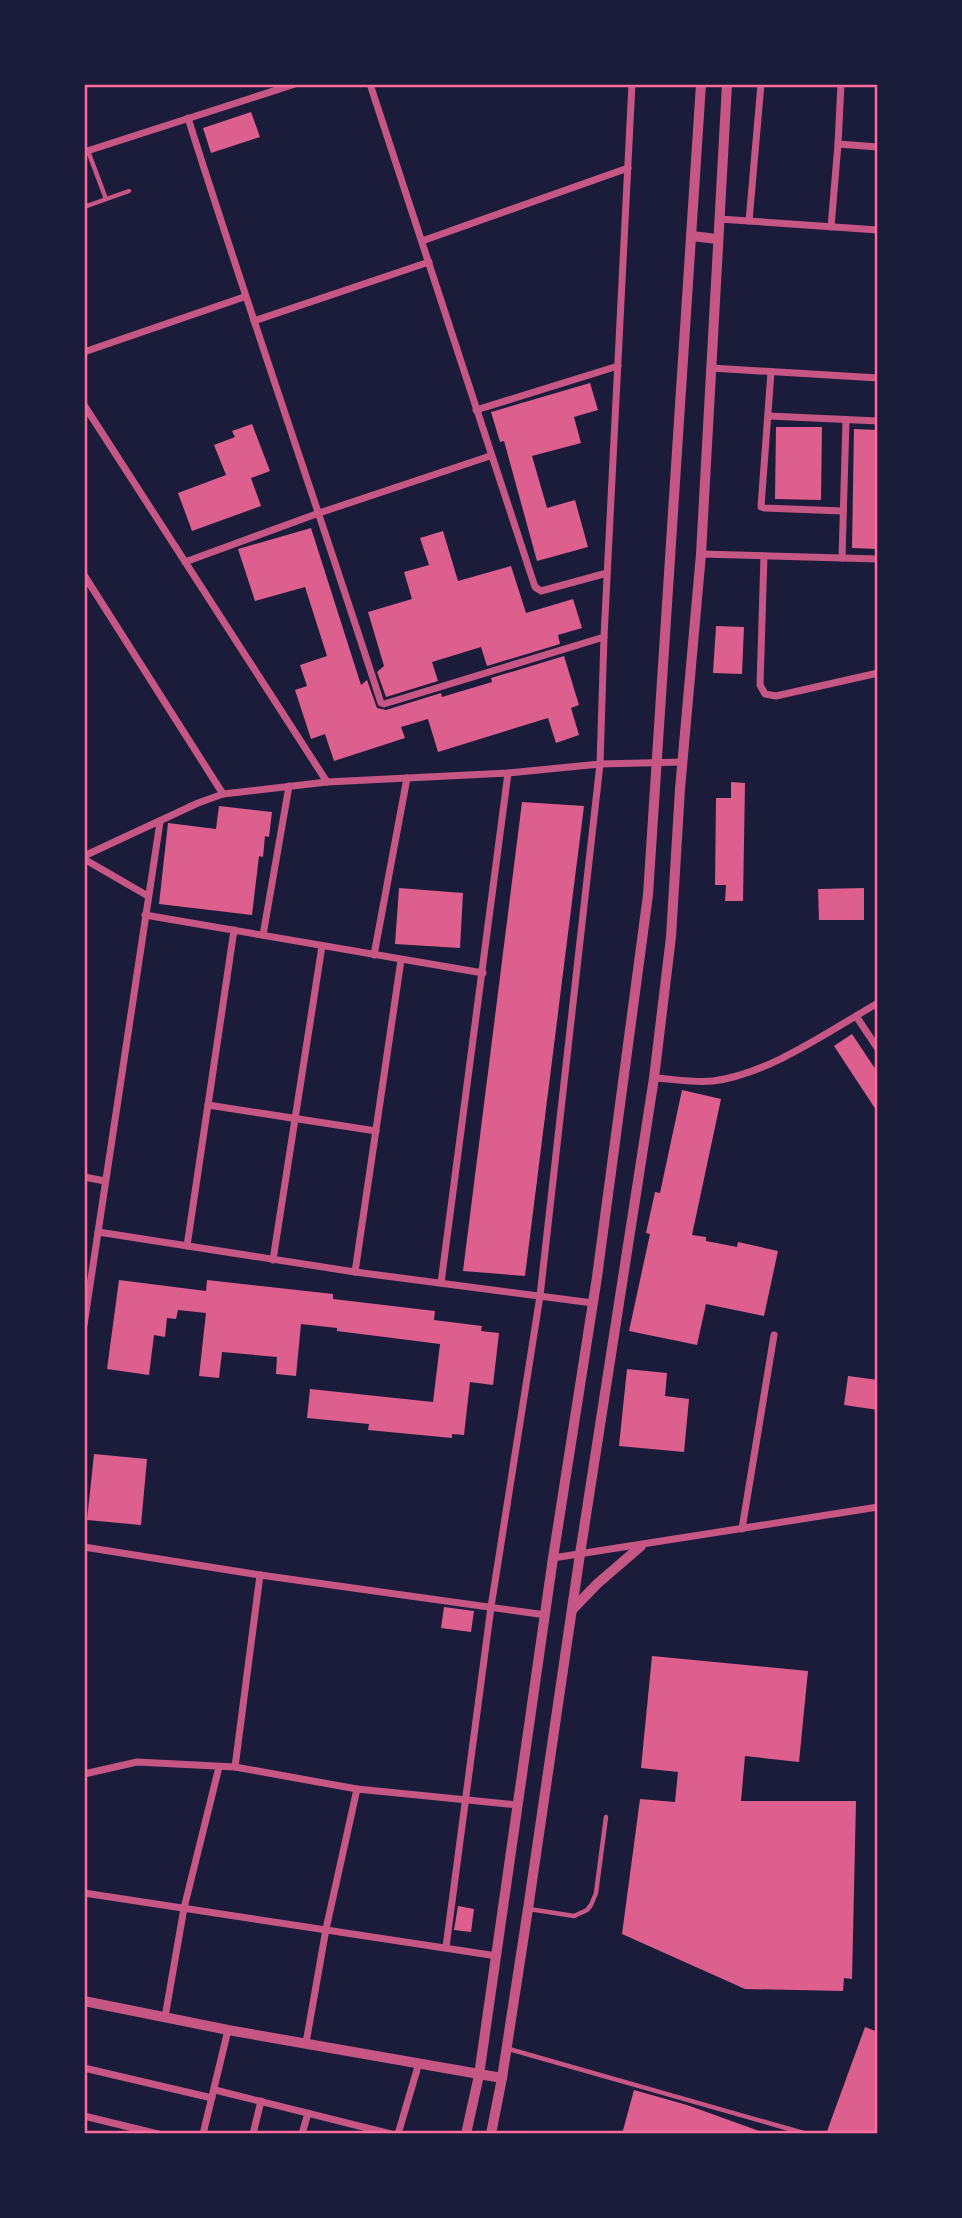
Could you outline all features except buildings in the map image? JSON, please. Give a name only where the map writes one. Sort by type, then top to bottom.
[{"type":"street","points":[[86,152],[295,84]]},
{"type":"street","points":[[370,84],[490,456],[537,590],[607,573]]},
{"type":"street","points":[[446,1947],[491,1607],[540,1296],[600,764],[632,84]]},
{"type":"street","points":[[466,2134],[479,2075],[553,1558],[593,1303],[648,895],[701,84]]},
{"type":"street","points":[[491,2134],[507,2048],[654,1078],[671,937],[701,554],[727,84]]},
{"type":"street","points":[[749,221],[761,84]]},
{"type":"street","points":[[831,227],[841,84]]},
{"type":"street","points":[[188,118],[244,297],[254,320],[381,703],[604,637]]},
{"type":"street","points":[[838,144],[878,147]]},
{"type":"street","points":[[422,241],[628,169]]},
{"type":"street","points":[[719,219],[878,230]]},
{"type":"street","points":[[692,236],[717,239]]},
{"type":"street","points":[[254,320],[429,262]]},
{"type":"street","points":[[84,352],[244,297]]},
{"type":"street","points":[[476,410],[618,366]]},
{"type":"street","points":[[711,368],[878,378]]},
{"type":"street","points":[[771,372],[761,506],[843,511]]},
{"type":"street","points":[[84,405],[327,782]]},
{"type":"street","points":[[769,416],[878,421]]},
{"type":"street","points":[[842,558],[846,420]]},
{"type":"street","points":[[185,562],[319,513],[490,456]]},
{"type":"street","points":[[701,554],[878,559]]},
{"type":"street","points":[[764,556],[760,684],[765,694],[776,696],[878,673]]},
{"type":"street","points":[[84,575],[223,794]]},
{"type":"street","points":[[84,858],[198,803],[223,794],[327,782],[508,773],[600,764],[683,762]]},
{"type":"street","points":[[441,1283],[508,773]]},
{"type":"street","points":[[374,955],[407,778]]},
{"type":"street","points":[[263,935],[289,786]]},
{"type":"street","points":[[84,1325],[160,822]]},
{"type":"street","points":[[84,858],[148,896]]},
{"type":"street","points":[[145,915],[483,973]]},
{"type":"street","points":[[187,1245],[234,930]]},
{"type":"street","points":[[273,1260],[322,946]]},
{"type":"street","points":[[355,1272],[401,960]]},
{"type":"street","points":[[654,1078],[710,1081],[737,1076],[772,1063],[878,1003]]},
{"type":"street","points":[[856,1016],[878,1049]]},
{"type":"street","points":[[208,1105],[376,1131]]},
{"type":"street","points":[[84,1177],[105,1181]]},
{"type":"street","points":[[98,1232],[355,1272],[593,1303]]},
{"type":"street","points":[[742,1529],[774,1335]]},
{"type":"street","points":[[553,1558],[878,1507]]},
{"type":"street","points":[[572,1610],[641,1546]]},
{"type":"street","points":[[84,1547],[546,1615]]},
{"type":"street","points":[[235,1767],[260,1575]]},
{"type":"street","points":[[84,1774],[137,1762],[235,1767],[357,1789],[517,1805]]},
{"type":"street","points":[[165,2017],[184,1908],[219,1767]]},
{"type":"street","points":[[306,2043],[326,1928],[357,1789]]},
{"type":"street","points":[[84,1893],[496,1956]]},
{"type":"street","points":[[84,2001],[228,2030],[502,2078]]},
{"type":"street","points":[[203,2134],[228,2030]]},
{"type":"street","points":[[398,2134],[419,2063]]},
{"type":"street","points":[[84,2068],[212,2098]]},
{"type":"street","points":[[215,2090],[391,2134]]},
{"type":"street","points":[[253,2134],[261,2101]]},
{"type":"street","points":[[302,2134],[308,2113]]},
{"type":"street","points":[[84,2116],[158,2134]]},
{"type":"street","points":[[352,2134],[354,2125]]},
{"type":"lane","points":[[86,152],[106,199]]},
{"type":"lane","points":[[84,207],[129,191]]},
{"type":"lane","points":[[528,1909],[574,1916],[587,1910],[596,1893],[606,1817]]},
{"type":"lane","points":[[507,2048],[807,2134]]}]
